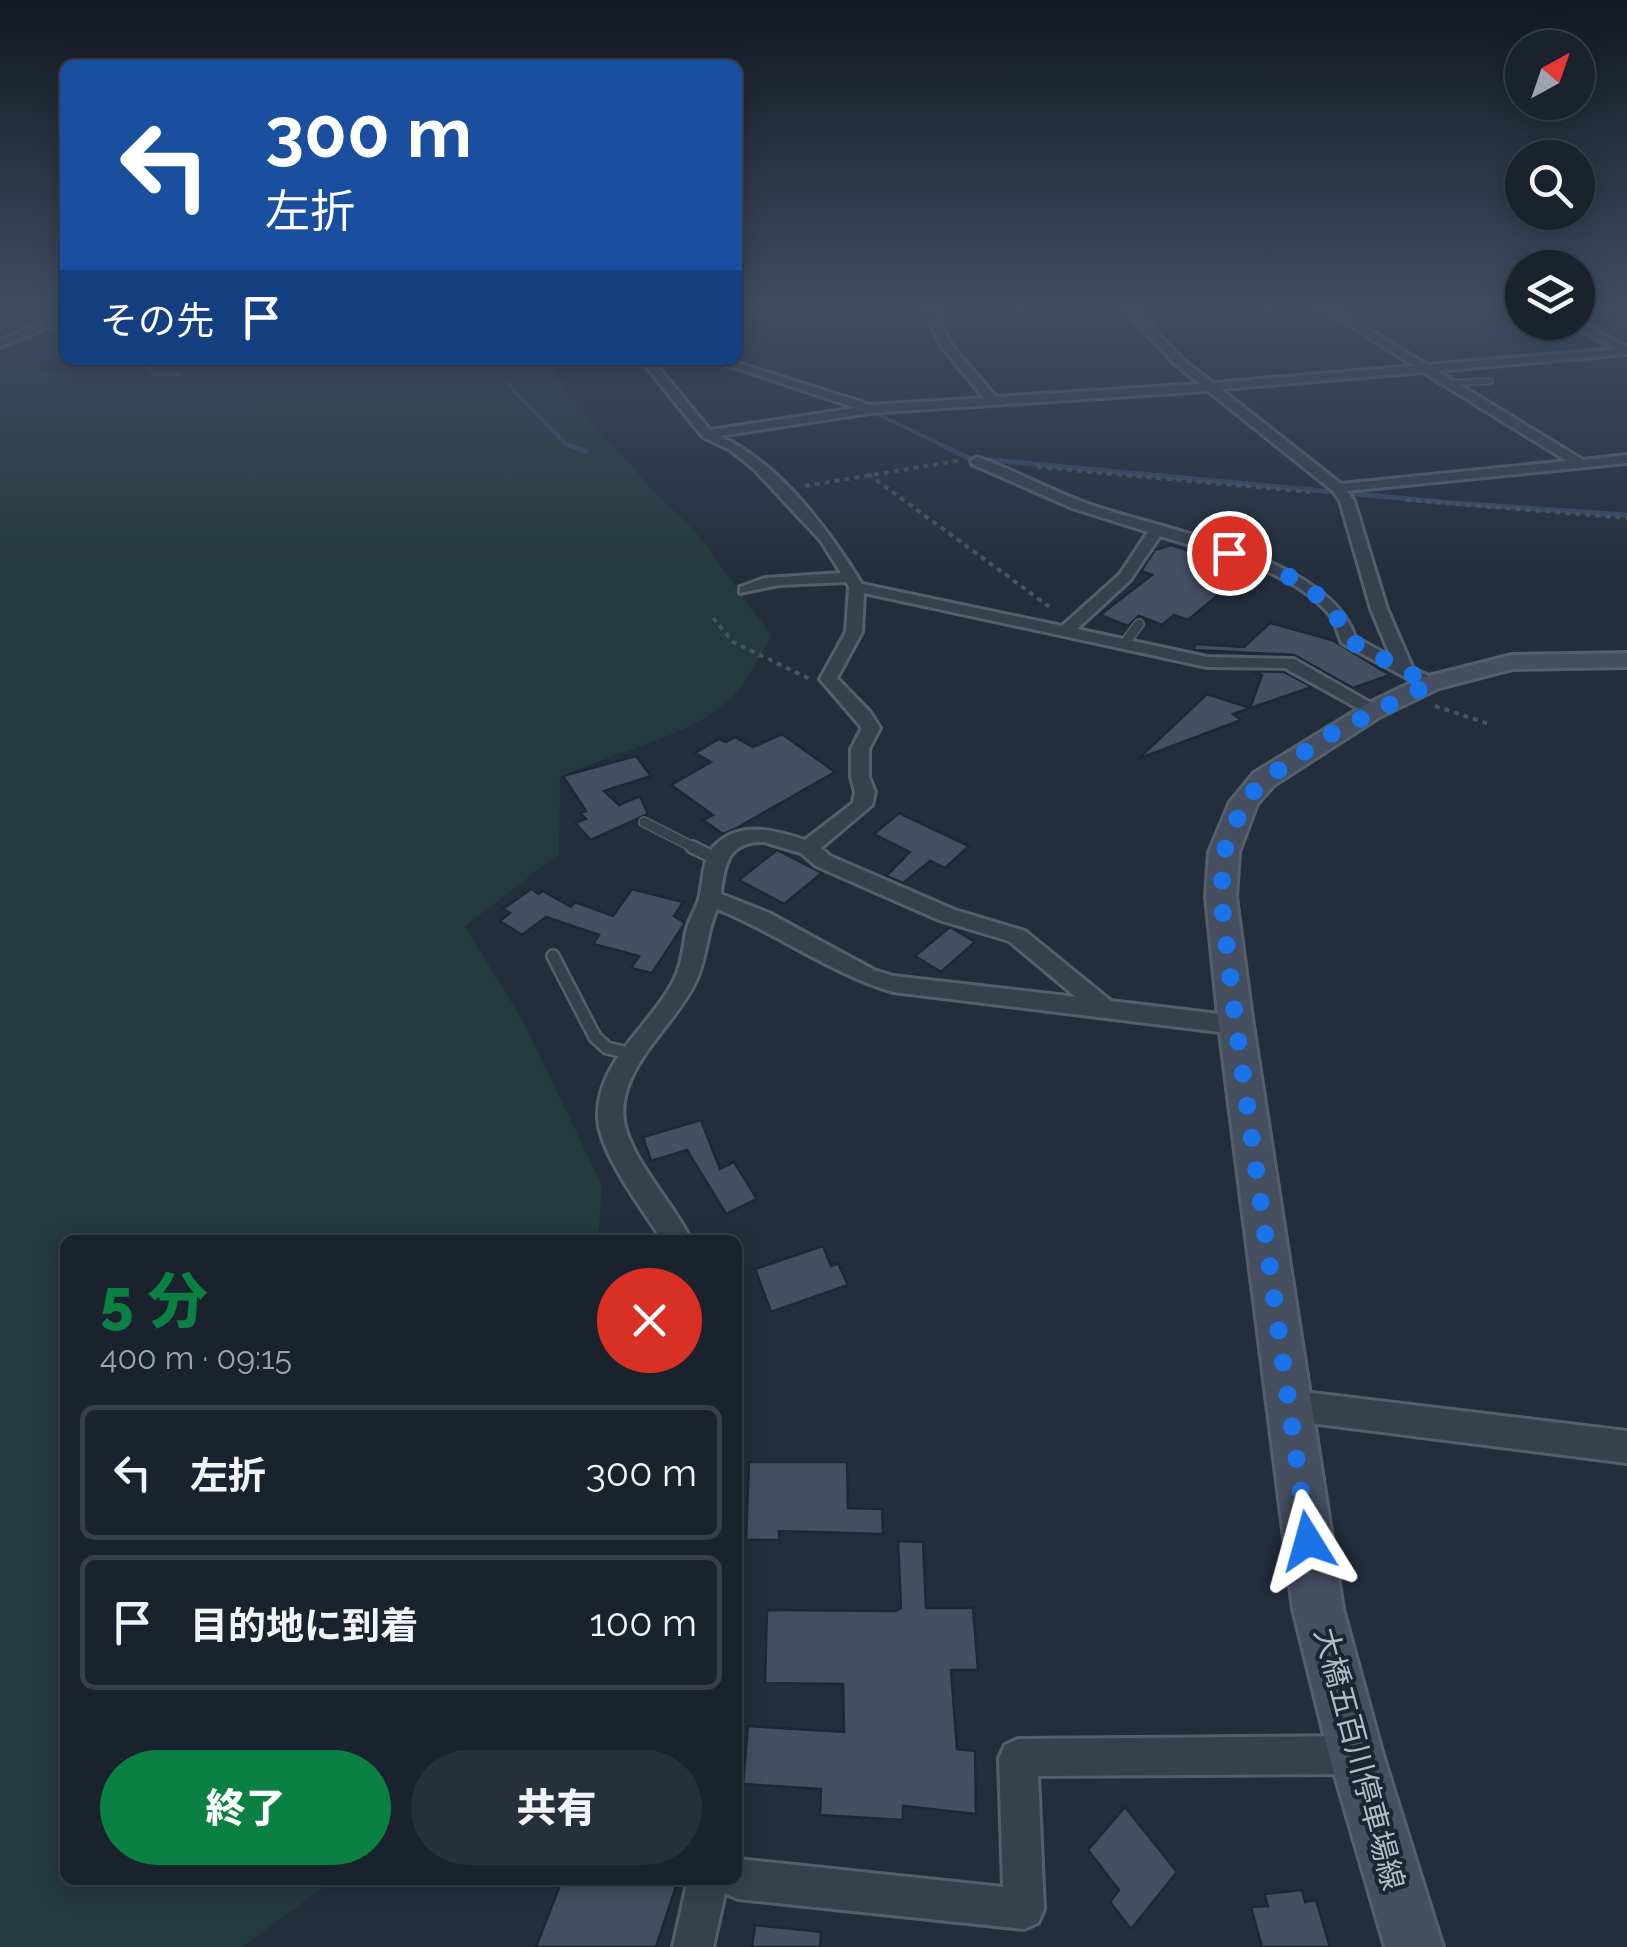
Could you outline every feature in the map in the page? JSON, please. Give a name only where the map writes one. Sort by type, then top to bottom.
[{"type":"main road","name":"大橋五百川停車場線","points":[[1414,1947],[1356,1755],[1318,1610],[1236,1025],[1221,897],[1224,852],[1244,802],[1264,780],[1417,682],[1512,662],[1627,660]]},
{"type":"street","points":[[676,397],[707,434],[734,447],[759,466],[826,539],[854,582],[854,632],[828,679],[871,728],[860,749],[865,797],[862,805],[808,848]]},
{"type":"street","points":[[834,397],[870,408]]},
{"type":"street","points":[[990,397],[993,400]]},
{"type":"street","points":[[707,434],[870,408],[1045,397]]},
{"type":"street","points":[[1222,397],[1338,488],[1347,501],[1379,609],[1417,682]]},
{"type":"street","points":[[1474,397],[1581,464]]},
{"type":"street","points":[[1507,470],[1504,464],[1520,448]]},
{"type":"street","points":[[1338,488],[1627,459]]},
{"type":"street","points":[[977,461],[1051,496],[1270,566],[1309,589],[1341,618],[1348,640],[1417,682]]},
{"type":"street","points":[[1069,628],[1124,577],[1156,530]]},
{"type":"street","points":[[745,590],[760,582],[854,582],[1207,662],[1288,663],[1372,711]]},
{"type":"street","points":[[674,1235],[613,1132],[614,1095],[633,1054],[682,988],[696,954],[698,926],[710,898],[716,858],[729,844],[751,836],[774,836],[808,848],[823,861],[884,889],[1016,936],[1106,1010]]},
{"type":"street","points":[[710,898],[761,918],[866,976],[893,984],[1236,1025]]},
{"type":"street","points":[[1288,1404],[1627,1447]]},
{"type":"street","points":[[742,1880],[1024,1909],[1018,1758],[1356,1755]]},
{"type":"street","points":[[693,1947],[707,1885]]},
{"type":"lane","points":[[1124,644],[1139,624]]},
{"type":"lane","points":[[644,822],[716,858]]},
{"type":"lane","points":[[553,956],[595,1037],[607,1048],[633,1054]]},
{"type":"path","points":[[868,474],[1069,628]]},
{"type":"path","points":[[1402,500],[1627,518]]},
{"type":"path","points":[[713,618],[734,642],[804,678],[828,679]]},
{"type":"path","points":[[1417,682],[1440,710],[1489,724]]},
{"type":"green space","points":[[0,397],[571,397],[650,487],[695,531],[772,636],[739,689],[703,719],[560,777],[559,854],[465,926],[525,1025],[602,1186],[598,1235],[60,1235],[60,1885],[325,1885],[243,1947],[0,1947]]},
{"type":"building","points":[[1171,545],[1248,570],[1188,620],[1174,615],[1162,625],[1139,616],[1128,626],[1100,615],[1152,575],[1141,571],[1155,550]]},
{"type":"building","points":[[1270,623],[1332,640],[1390,675],[1353,688],[1294,655],[1194,650],[1195,644],[1244,647]]},
{"type":"building","points":[[1252,671],[1284,672],[1312,687],[1233,714],[1241,720],[1138,759],[1207,694],[1250,708],[1262,675]]},
{"type":"building","points":[[782,734],[835,772],[735,829],[723,834],[703,820],[713,815],[671,785],[711,762],[695,753],[719,739],[726,742],[735,737],[753,747]]},
{"type":"building","points":[[636,756],[651,776],[604,791],[619,805],[640,796],[648,814],[591,840],[575,823],[586,819],[580,813],[586,811],[563,776]]},
{"type":"building","points":[[899,813],[969,846],[945,868],[930,861],[903,883],[886,876],[910,852],[874,834]]},
{"type":"building","points":[[777,850],[822,873],[784,904],[739,880]]},
{"type":"building","points":[[531,889],[539,894],[543,891],[571,907],[575,902],[613,916],[632,889],[683,902],[674,916],[685,923],[652,973],[631,968],[639,956],[593,944],[599,935],[546,917],[522,935],[500,921],[510,913],[503,909]]},
{"type":"building","points":[[950,927],[975,942],[941,972],[915,956]]},
{"type":"building","points":[[701,1120],[720,1169],[734,1162],[757,1199],[726,1214],[687,1150],[651,1161],[643,1137]]},
{"type":"building","points":[[823,1246],[831,1266],[838,1263],[848,1285],[771,1312],[755,1269]]},
{"type":"building","points":[[749,1462],[847,1462],[848,1508],[882,1509],[883,1534],[779,1531],[779,1540],[746,1540]]},
{"type":"building","points":[[898,1541],[923,1542],[926,1608],[973,1608],[978,1670],[951,1670],[957,1749],[975,1751],[976,1814],[903,1806],[903,1820],[820,1815],[821,1789],[743,1784],[748,1726],[844,1732],[843,1684],[765,1683],[767,1610],[896,1611],[901,1608]]},
{"type":"building","points":[[1125,1807],[1177,1872],[1131,1929],[1110,1902],[1119,1890],[1088,1850]]},
{"type":"building","points":[[560,1885],[676,1885],[656,1947],[536,1947]]},
{"type":"building","points":[[1302,1890],[1305,1902],[1316,1900],[1330,1947],[1262,1947],[1251,1907],[1268,1906],[1264,1894]]},
{"type":"building","points":[[755,1925],[821,1932],[820,1947],[752,1947]]},
{"type":"waterway","points":[[520,397],[566,444],[575,447]]},
{"type":"waterway","points":[[822,397],[838,402]]},
{"type":"waterway","points":[[808,422],[873,412]]},
{"type":"waterway","points":[[873,412],[946,447]]},
{"type":"waterway","points":[[568,445],[586,451]]},
{"type":"waterway","points":[[941,445],[969,458],[1453,503],[1627,515]]},
{"type":"route","points":[[1229,553],[1270,566],[1309,589],[1341,618],[1348,640],[1430,684],[1329,735],[1264,780],[1244,802],[1224,852],[1221,897],[1236,1025],[1308,1541]]}]
